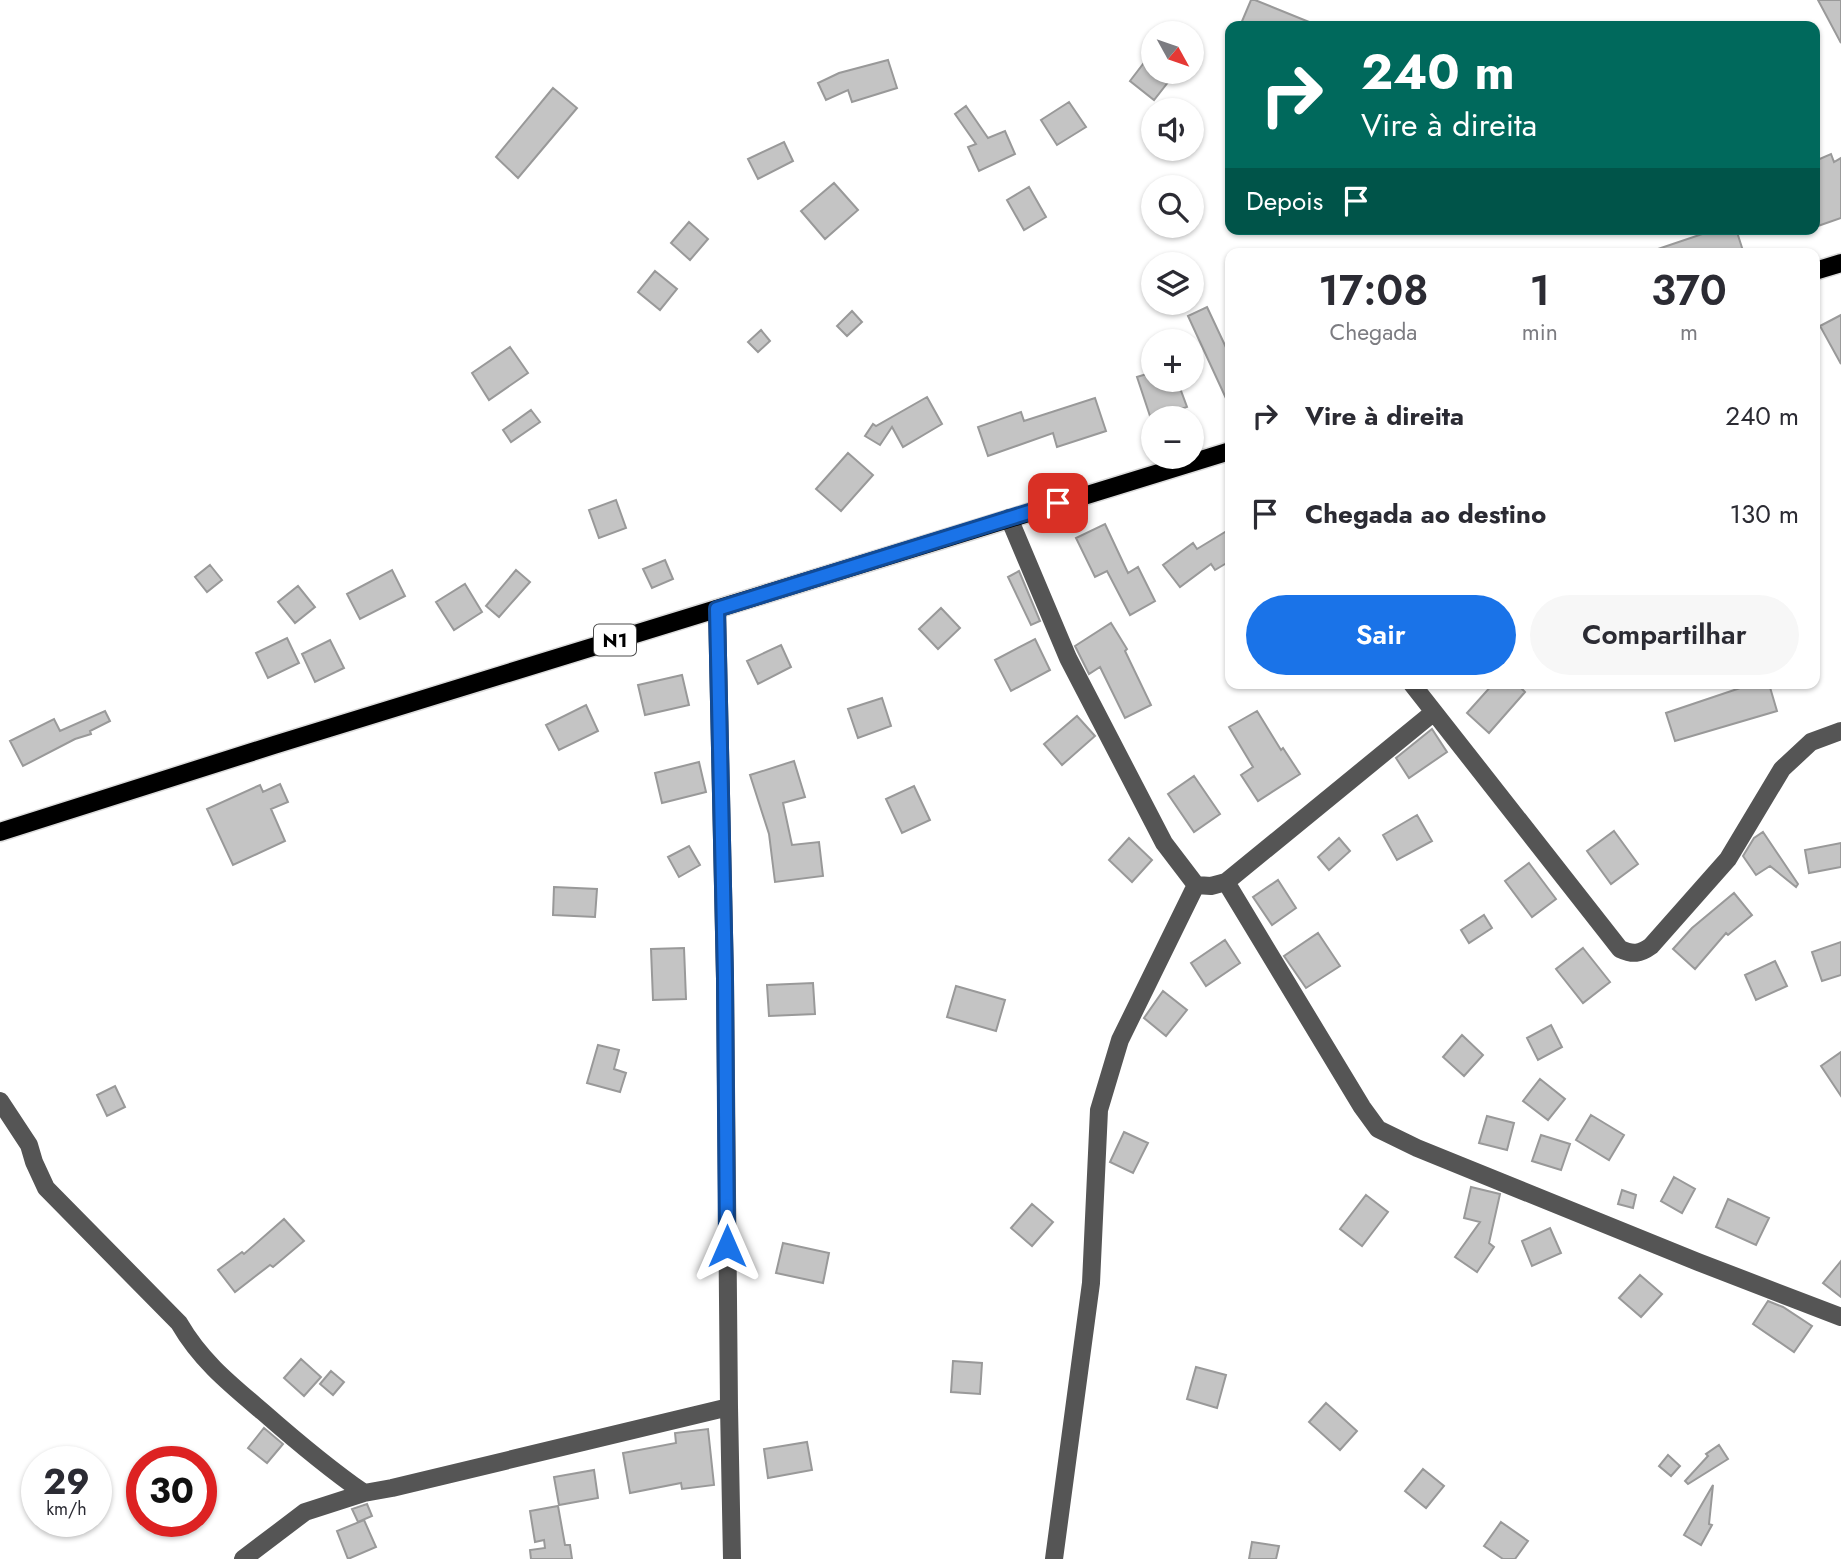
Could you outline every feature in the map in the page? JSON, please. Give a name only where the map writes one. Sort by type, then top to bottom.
[{"type":"main road","points":[[1820,269],[1841,263]]},
{"type":"main road","name":"N1","points":[[0,832],[1225,453]]},
{"type":"street","points":[[1009,518],[1069,658],[1164,843],[1196,885],[1211,887],[1226,882],[1434,712]]},
{"type":"street","points":[[717,609],[725,965],[732,1559]]},
{"type":"street","points":[[1416,689],[1620,949],[1630,954],[1641,953],[1651,946],[1728,859],[1782,769],[1811,741],[1841,731]]},
{"type":"street","points":[[1226,882],[1355,1096],[1378,1129],[1416,1148],[1841,1317]]},
{"type":"street","points":[[1054,1559],[1091,1283],[1099,1110],[1120,1040],[1196,885]]},
{"type":"street","points":[[0,1101],[29,1144],[46,1188],[179,1323],[191,1344],[209,1366],[320,1462],[364,1493]]},
{"type":"street","points":[[243,1559],[305,1512],[364,1493],[729,1407]]},
{"type":"building","points":[[1251,0],[1255,0],[1307,21],[1242,21]]},
{"type":"building","points":[[1818,0],[1841,0],[1841,43]]},
{"type":"building","points":[[888,60],[897,88],[852,102],[848,90],[826,100],[818,83],[839,73]]},
{"type":"building","points":[[1141,67],[1141,84],[1167,84],[1156,98],[1151,98],[1130,81]]},
{"type":"building","points":[[553,88],[577,108],[518,178],[496,157]]},
{"type":"building","points":[[1069,102],[1086,127],[1057,145],[1041,120]]},
{"type":"building","points":[[966,106],[988,138],[1005,131],[1015,154],[979,171],[968,147],[976,144],[955,114]]},
{"type":"building","points":[[784,142],[793,161],[758,179],[748,159]]},
{"type":"building","points":[[1831,154],[1834,162],[1841,158],[1841,218],[1820,225],[1820,159]]},
{"type":"building","points":[[834,183],[858,210],[825,239],[801,211]]},
{"type":"building","points":[[1029,187],[1046,217],[1024,230],[1007,200]]},
{"type":"building","points":[[689,222],[708,239],[690,260],[671,243]]},
{"type":"building","points":[[1699,235],[1738,235],[1742,248],[1661,248]]},
{"type":"building","points":[[655,271],[677,289],[660,310],[638,292]]},
{"type":"building","points":[[1207,307],[1225,345],[1225,396],[1204,351],[1204,329],[1194,329],[1188,316],[1204,315],[1204,308]]},
{"type":"building","points":[[852,311],[862,322],[847,336],[837,326]]},
{"type":"building","points":[[1841,315],[1841,364],[1820,326]]},
{"type":"building","points":[[761,330],[770,341],[758,352],[748,342]]},
{"type":"building","points":[[510,347],[528,373],[489,400],[472,373]]},
{"type":"building","points":[[1142,392],[1181,392],[1187,406],[1147,406]]},
{"type":"building","points":[[927,397],[942,424],[903,447],[892,427],[880,445],[865,436],[873,424],[876,426]]},
{"type":"building","points":[[1095,398],[1106,431],[1057,447],[1053,433],[988,456],[978,427],[1021,412],[1024,421]]},
{"type":"building","points":[[531,410],[540,422],[511,442],[503,430]]},
{"type":"building","points":[[848,453],[873,475],[841,511],[816,489]]},
{"type":"building","points":[[616,500],[626,528],[599,538],[589,510]]},
{"type":"building","points":[[1105,524],[1128,573],[1138,567],[1155,601],[1130,615],[1107,571],[1095,577],[1076,538]]},
{"type":"building","points":[[1225,532],[1225,564],[1215,570],[1211,564],[1180,587],[1163,565],[1193,543],[1197,549]]},
{"type":"building","points":[[665,560],[673,579],[652,588],[643,569]]},
{"type":"building","points":[[210,565],[222,580],[207,592],[195,577]]},
{"type":"building","points":[[392,570],[405,596],[360,619],[347,594]]},
{"type":"building","points":[[516,570],[530,582],[499,617],[486,606]]},
{"type":"building","points":[[1019,571],[1040,621],[1031,625],[1008,577]]},
{"type":"building","points":[[465,584],[482,612],[454,630],[436,602]]},
{"type":"building","points":[[298,586],[315,607],[295,623],[278,602]]},
{"type":"building","points":[[941,608],[960,628],[938,649],[919,629]]},
{"type":"building","points":[[1111,623],[1127,649],[1125,651],[1151,705],[1125,718],[1100,667],[1089,674],[1075,646]]},
{"type":"building","points":[[287,638],[299,663],[268,678],[256,653]]},
{"type":"building","points":[[1035,639],[1050,670],[1011,691],[995,660]]},
{"type":"building","points":[[330,640],[344,668],[315,682],[302,654]]},
{"type":"building","points":[[781,645],[791,667],[758,684],[747,661]]},
{"type":"building","points":[[682,675],[689,705],[645,715],[638,685]]},
{"type":"building","points":[[1489,689],[1522,689],[1525,692],[1489,733],[1467,713]]},
{"type":"building","points":[[1737,689],[1770,689],[1777,711],[1675,741],[1666,713]]},
{"type":"building","points":[[882,698],[891,726],[858,738],[848,709]]},
{"type":"building","points":[[586,705],[598,731],[559,750],[546,725]]},
{"type":"building","points":[[105,711],[110,721],[90,731],[91,734],[75,739],[23,766],[10,741],[54,719],[60,731]]},
{"type":"building","points":[[1257,711],[1281,750],[1283,748],[1300,774],[1258,801],[1241,775],[1253,767],[1229,727]]},
{"type":"building","points":[[1077,716],[1095,736],[1062,765],[1044,744]]},
{"type":"building","points":[[1432,729],[1447,752],[1409,778],[1396,758]]},
{"type":"building","points":[[794,761],[805,797],[783,803],[792,845],[819,842],[823,876],[775,882],[769,834],[750,775]]},
{"type":"building","points":[[699,762],[706,792],[662,803],[655,773]]},
{"type":"building","points":[[1194,776],[1220,814],[1194,832],[1168,794]]},
{"type":"building","points":[[280,784],[288,802],[271,809],[285,841],[233,865],[207,809],[260,785],[263,792]]},
{"type":"building","points":[[914,786],[930,820],[902,833],[886,799]]},
{"type":"building","points":[[1417,815],[1432,841],[1397,860],[1383,835]]},
{"type":"building","points":[[1614,831],[1638,864],[1611,884],[1587,851]]},
{"type":"building","points":[[1763,832],[1798,884],[1796,887],[1770,866],[1756,875],[1743,856],[1754,838]]},
{"type":"building","points":[[1129,838],[1152,860],[1132,882],[1109,860]]},
{"type":"building","points":[[1339,838],[1350,851],[1329,870],[1318,857]]},
{"type":"building","points":[[1841,843],[1841,867],[1809,873],[1805,850]]},
{"type":"building","points":[[689,846],[700,865],[679,877],[668,857]]},
{"type":"building","points":[[1529,863],[1556,899],[1532,917],[1505,881]]},
{"type":"building","points":[[1278,880],[1296,908],[1272,925],[1253,897]]},
{"type":"building","points":[[554,887],[597,889],[595,917],[553,915]]},
{"type":"building","points":[[1734,893],[1752,915],[1728,935],[1726,933],[1695,969],[1673,949],[1692,928]]},
{"type":"building","points":[[1484,915],[1492,928],[1469,943],[1461,930]]},
{"type":"building","points":[[1318,933],[1340,966],[1306,988],[1284,956]]},
{"type":"building","points":[[1225,940],[1240,963],[1206,986],[1191,963]]},
{"type":"building","points":[[1841,942],[1841,975],[1822,981],[1812,952]]},
{"type":"building","points":[[684,948],[686,999],[653,1000],[651,949]]},
{"type":"building","points":[[1583,948],[1610,982],[1583,1003],[1556,969]]},
{"type":"building","points":[[1775,961],[1787,986],[1756,1000],[1745,975]]},
{"type":"building","points":[[813,983],[815,1014],[769,1016],[767,985]]},
{"type":"building","points":[[956,986],[1005,1000],[996,1031],[947,1017]]},
{"type":"building","points":[[1163,991],[1187,1010],[1166,1036],[1144,1018]]},
{"type":"building","points":[[1551,1025],[1562,1047],[1538,1060],[1527,1038]]},
{"type":"building","points":[[1462,1035],[1483,1055],[1464,1076],[1443,1057]]},
{"type":"building","points":[[598,1045],[619,1050],[614,1069],[626,1073],[620,1092],[587,1083]]},
{"type":"building","points":[[1841,1052],[1841,1096],[1821,1066]]},
{"type":"building","points":[[1540,1079],[1565,1099],[1548,1120],[1523,1101]]},
{"type":"building","points":[[115,1086],[125,1107],[107,1116],[97,1095]]},
{"type":"building","points":[[1591,1115],[1624,1135],[1609,1160],[1576,1140]]},
{"type":"building","points":[[1487,1116],[1514,1123],[1507,1150],[1479,1143]]},
{"type":"building","points":[[1124,1132],[1148,1143],[1133,1173],[1110,1162]]},
{"type":"building","points":[[1541,1135],[1570,1144],[1561,1170],[1532,1161]]},
{"type":"building","points":[[1674,1177],[1695,1189],[1682,1213],[1661,1201]]},
{"type":"building","points":[[1471,1187],[1500,1194],[1489,1243],[1494,1247],[1477,1272],[1455,1257],[1480,1222],[1464,1218]]},
{"type":"building","points":[[1622,1190],[1636,1195],[1633,1208],[1618,1204]]},
{"type":"building","points":[[1366,1195],[1388,1212],[1362,1246],[1340,1229]]},
{"type":"building","points":[[1728,1199],[1769,1218],[1756,1245],[1716,1227]]},
{"type":"building","points":[[1032,1204],[1053,1222],[1032,1246],[1011,1228]]},
{"type":"building","points":[[284,1219],[304,1241],[273,1267],[270,1265],[235,1292],[218,1270],[242,1252],[244,1254]]},
{"type":"building","points":[[1550,1228],[1561,1253],[1532,1266],[1522,1241]]},
{"type":"building","points":[[783,1243],[829,1253],[823,1283],[776,1273]]},
{"type":"building","points":[[1841,1261],[1841,1297],[1823,1283]]},
{"type":"building","points":[[1640,1275],[1662,1294],[1641,1317],[1619,1298]]},
{"type":"building","points":[[1768,1301],[1783,1307],[1812,1326],[1794,1352],[1753,1324]]},
{"type":"building","points":[[301,1359],[321,1377],[304,1396],[284,1378]]},
{"type":"building","points":[[953,1361],[982,1363],[980,1394],[951,1392]]},
{"type":"building","points":[[1196,1367],[1226,1375],[1217,1408],[1187,1399]]},
{"type":"building","points":[[331,1371],[344,1382],[333,1395],[320,1384]]},
{"type":"building","points":[[1326,1403],[1357,1431],[1340,1450],[1309,1422]]},
{"type":"building","points":[[264,1428],[283,1444],[267,1463],[248,1448]]},
{"type":"building","points":[[708,1429],[714,1485],[682,1489],[681,1483],[630,1493],[623,1453],[676,1443],[675,1433]]},
{"type":"building","points":[[807,1442],[812,1470],[768,1478],[764,1449]]},
{"type":"building","points":[[1719,1445],[1728,1459],[1688,1484],[1685,1481],[1708,1456],[1706,1454]]},
{"type":"building","points":[[1668,1455],[1680,1466],[1671,1476],[1659,1466]]},
{"type":"building","points":[[1423,1469],[1444,1486],[1426,1508],[1405,1491]]},
{"type":"building","points":[[594,1470],[598,1498],[559,1505],[554,1477]]},
{"type":"building","points":[[1713,1485],[1709,1524],[1712,1525],[1701,1545],[1684,1535]]},
{"type":"building","points":[[367,1504],[372,1516],[358,1522],[352,1509]]},
{"type":"building","points":[[558,1506],[565,1545],[570,1545],[572,1559],[531,1559],[530,1550],[545,1548],[544,1540],[535,1542],[530,1511]]},
{"type":"building","points":[[364,1520],[376,1547],[348,1559],[337,1531]]},
{"type":"building","points":[[1501,1522],[1528,1541],[1515,1559],[1503,1559],[1484,1546]]},
{"type":"building","points":[[1252,1542],[1279,1546],[1276,1559],[1249,1559]]},
{"type":"route","points":[[727,1246],[725,978],[717,609],[1058,503]]}]
